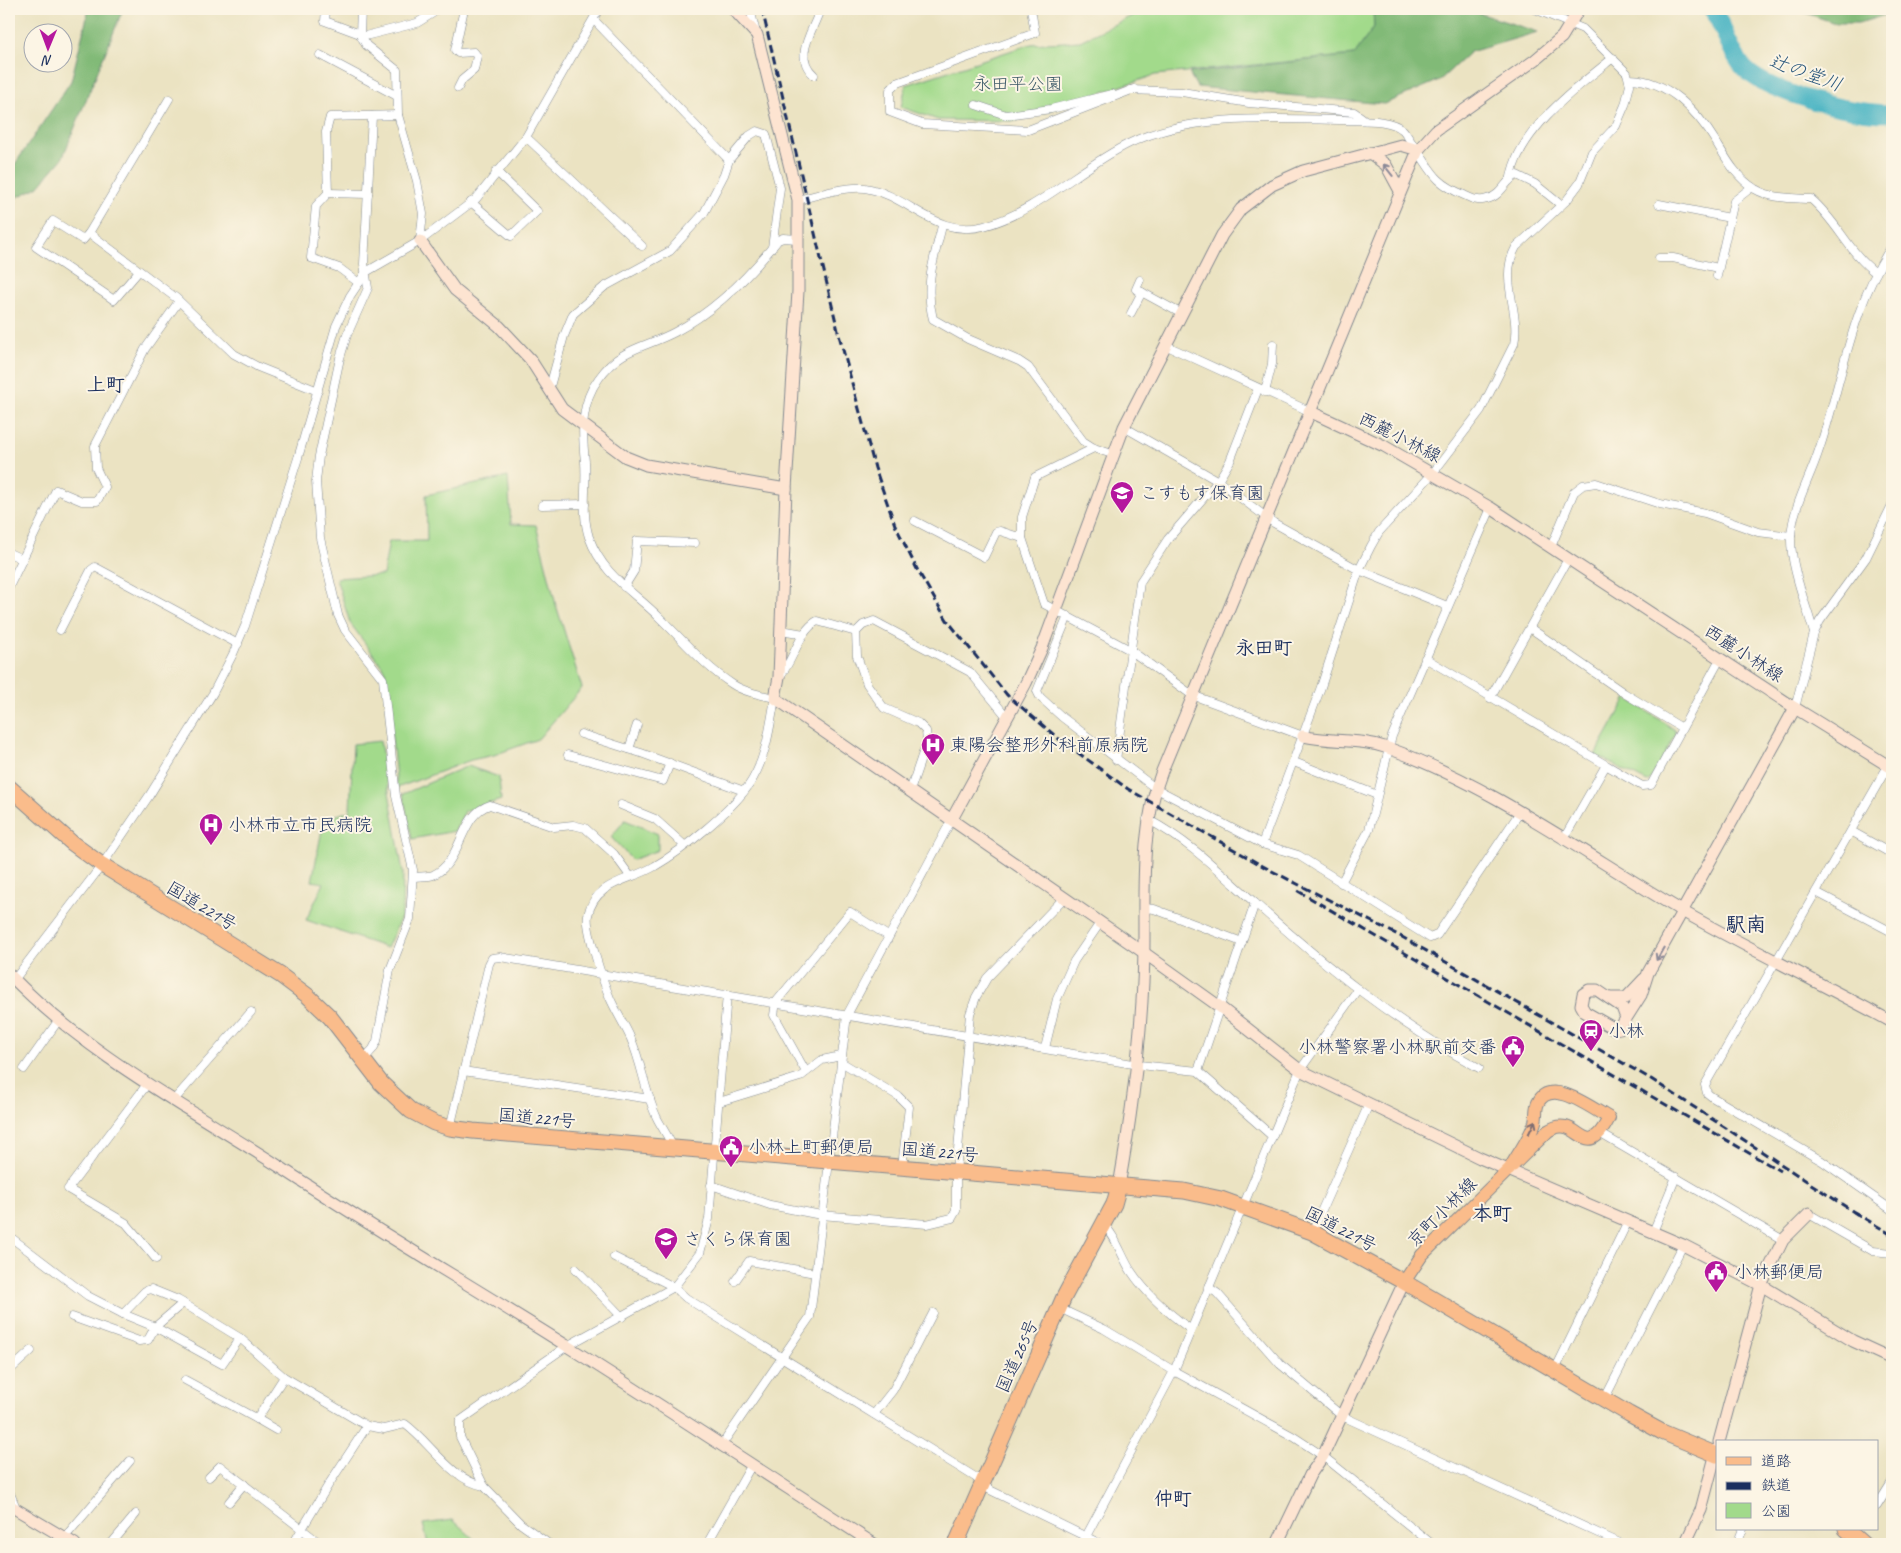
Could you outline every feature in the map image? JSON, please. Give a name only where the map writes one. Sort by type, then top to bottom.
[{"type":"highway","name":"国道221号","points":[[9,787],[72,843],[102,865],[280,975],[308,996],[330,1017],[381,1083],[405,1106],[422,1118],[450,1128],[1184,1192],[1243,1206],[1312,1232],[1404,1282],[1662,1432],[1716,1450]]},
{"type":"highway","name":"国道265号","points":[[956,1544],[1059,1308],[1114,1204],[1119,1186]]},
{"type":"main road","name":"京町小林線","points":[[1404,1282],[1422,1255],[1555,1127],[1563,1126],[1591,1140],[1601,1134],[1609,1118],[1564,1093],[1550,1092],[1538,1102],[1535,1122],[1509,1170]]},
{"type":"street","points":[[326,9],[325,21],[360,36],[366,45],[397,70],[398,115],[417,180],[422,214],[420,241],[455,290],[499,326],[530,359],[562,409],[582,422],[626,457],[646,465],[786,489]]},
{"type":"street","points":[[360,36],[361,9]]},
{"type":"street","points":[[360,36],[418,23],[433,13],[434,9]]},
{"type":"street","points":[[458,88],[462,80],[474,70],[477,56],[474,52],[458,53],[455,50],[464,9]]},
{"type":"street","points":[[599,9],[526,137],[496,171],[476,199],[420,241],[366,272],[350,296],[336,326],[318,391],[238,644],[213,694],[149,796],[102,865],[11,980],[58,1021],[174,1100],[360,1219],[567,1346],[874,1544]]},
{"type":"street","points":[[733,9],[757,35]]},
{"type":"street","points":[[673,1148],[656,1117],[634,1047],[609,997],[590,935],[588,916],[595,898],[612,883],[655,866],[717,820],[744,791],[759,763],[768,737],[779,677],[786,489],[798,291],[798,200],[750,9]]},
{"type":"street","points":[[814,75],[805,62],[805,45],[820,9]]},
{"type":"street","points":[[1031,9],[1035,33],[897,83],[890,90],[890,112],[922,124],[1028,130],[1134,89]]},
{"type":"street","points":[[1535,9],[1583,30],[1613,58],[1630,78],[1644,79],[1661,86],[1690,107],[1715,140],[1732,169],[1752,186],[1777,198],[1811,199],[1838,227],[1853,253],[1876,273]]},
{"type":"street","points":[[1119,1186],[1138,1064],[1147,819],[1155,788],[1418,150],[1436,130],[1535,60],[1562,37],[1572,24],[1579,9]]},
{"type":"street","points":[[594,20],[729,160]]},
{"type":"street","points":[[320,55],[397,96]]},
{"type":"street","points":[[798,200],[841,190],[863,188],[888,195],[942,226],[983,227],[1023,210],[1130,143],[1167,130],[1213,122],[1290,119],[1382,122],[1402,129],[1418,150],[1432,174],[1443,186],[1475,200],[1493,197],[1502,191],[1511,177],[1514,162],[1540,124],[1580,84],[1613,58]]},
{"type":"street","points":[[1262,844],[1294,762],[1359,570],[1379,532],[1433,473],[1487,402],[1514,344],[1515,332],[1508,280],[1511,255],[1516,246],[1561,205],[1579,184],[1592,152],[1616,126],[1626,105],[1630,78]]},
{"type":"street","points":[[976,105],[1006,115],[1051,109],[1134,89],[1182,92],[1249,103],[1354,112],[1367,121]]},
{"type":"street","points":[[140,271],[114,300],[36,247],[53,221],[83,240],[169,99]]},
{"type":"street","points":[[359,283],[339,268],[311,258],[316,206],[328,193],[326,132],[330,117],[398,115]]},
{"type":"street","points":[[363,1060],[374,1049],[377,1041],[390,970],[410,919],[414,877],[396,796],[383,680],[345,630],[338,616],[320,538],[316,481],[332,386],[347,335],[368,288],[364,264],[372,116]]},
{"type":"street","points":[[549,390],[564,336],[573,314],[604,288],[670,251],[704,212],[724,175],[729,160],[748,136],[757,131],[766,134],[780,188],[772,248]]},
{"type":"street","points":[[526,137],[642,246]]},
{"type":"street","points":[[720,1446],[810,1318],[821,1215],[830,1161],[847,1015],[1026,683],[1056,611],[1112,454],[1165,345],[1222,235],[1241,209],[1272,186],[1304,171],[1400,145],[1418,150]]},
{"type":"street","points":[[1370,153],[1386,165],[1400,191]]},
{"type":"street","points":[[471,202],[511,236],[537,211],[496,171]]},
{"type":"street","points":[[1511,177],[1517,174],[1535,184],[1561,205]]},
{"type":"street","points":[[1658,258],[1673,258],[1717,272],[1734,201],[1752,186]]},
{"type":"street","points":[[328,193],[368,194]]},
{"type":"street","points":[[1659,204],[1730,218]]},
{"type":"street","points":[[942,226],[932,269],[928,298],[933,319],[968,339],[1019,361],[1028,367],[1083,441],[1094,448],[1112,454]]},
{"type":"street","points":[[89,233],[179,301],[234,354],[258,367],[318,391]]},
{"type":"street","points":[[798,239],[783,238],[746,278],[711,309],[674,333],[640,345],[617,360],[598,379],[582,422],[585,504],[589,535],[600,562],[612,576],[660,618],[702,662],[734,685],[775,698],[1143,952],[1220,1007],[1300,1070],[1509,1170],[1683,1245],[1761,1285],[1852,1341],[1892,1359]]},
{"type":"street","points":[[1814,632],[1794,560],[1791,536],[1800,501],[1818,453],[1834,400],[1840,369],[1876,273],[1892,246]]},
{"type":"street","points":[[1140,280],[1136,289],[1182,314]]},
{"type":"street","points":[[1131,313],[1142,292]]},
{"type":"street","points":[[9,587],[56,490],[82,501],[97,502],[105,487],[96,468],[95,446],[145,349],[179,301]]},
{"type":"street","points":[[1116,760],[1140,582],[1146,569],[1168,539],[1218,481],[1230,461],[1272,364],[1273,344]]},
{"type":"street","points":[[1165,345],[1309,412]]},
{"type":"street","name":"西麓小林線","points":[[1309,412],[1384,446],[1491,508],[1795,708],[1890,767]]},
{"type":"street","points":[[1124,427],[1218,481],[1266,517],[1359,570],[1447,606]]},
{"type":"street","points":[[1094,448],[1035,477],[1022,517],[1022,538],[1044,604],[1130,650],[1192,695],[1303,736],[1316,739],[1361,741],[1389,749],[1459,780],[1520,812],[1563,840],[1684,912],[1892,1022]]},
{"type":"street","points":[[1551,547],[1574,492],[1583,486],[1596,483],[1660,504],[1705,514],[1758,532],[1791,536]]},
{"type":"street","points":[[542,505],[585,504]]},
{"type":"street","points":[[1609,998],[1621,999],[1630,995],[1648,973],[1684,912],[1795,708],[1814,632],[1866,558],[1892,505]]},
{"type":"street","points":[[1341,883],[1369,830],[1392,736],[1491,508]]},
{"type":"street","points":[[914,521],[984,557],[996,532],[1000,530],[1022,538]]},
{"type":"street","points":[[624,587],[634,571],[638,540],[695,544]]},
{"type":"street","points":[[9,553],[22,559]]},
{"type":"street","points":[[1490,698],[1568,558]]},
{"type":"street","points":[[60,630],[91,570],[95,567],[238,644]]},
{"type":"street","points":[[1068,616],[1037,688],[1038,694],[1062,717],[1155,788],[1262,844],[1298,855],[1428,936],[1434,938],[1520,812]]},
{"type":"street","points":[[779,677],[788,667],[808,626],[818,621],[856,632]]},
{"type":"street","points":[[910,791],[927,740],[926,731],[918,723],[884,708],[867,684],[857,656],[856,632],[863,625],[874,621],[970,672],[1007,718]]},
{"type":"street","points":[[1530,628],[1624,693],[1682,728]]},
{"type":"street","points":[[781,630],[804,634]]},
{"type":"street","points":[[1425,658],[1642,786],[1649,787],[1654,782],[1720,659]]},
{"type":"street","points":[[630,749],[636,725]]},
{"type":"street","points":[[580,734],[630,749],[744,791]]},
{"type":"street","points":[[568,755],[663,781],[670,764]]},
{"type":"street","points":[[1294,762],[1377,795]]},
{"type":"street","points":[[1563,840],[1606,765]]},
{"type":"street","points":[[1890,767],[1706,1080],[1705,1089],[1712,1097],[1822,1161],[1892,1210]]},
{"type":"street","points":[[414,877],[434,875],[447,863],[474,816],[482,807],[490,805],[554,827],[573,825],[585,828],[614,854],[630,876]]},
{"type":"street","points":[[621,805],[656,819],[684,845]]},
{"type":"street","points":[[1147,819],[1174,833],[1193,847],[1255,903],[1358,989],[1401,1022],[1436,1045],[1479,1068]]},
{"type":"street","points":[[1851,831],[1892,854]]},
{"type":"street","points":[[1816,892],[1892,932]]},
{"type":"street","points":[[711,1184],[770,1205],[821,1215],[927,1224],[952,1218],[956,1211],[956,1172],[973,1006],[987,978],[1064,898]]},
{"type":"street","points":[[1198,1071],[1255,903]]},
{"type":"street","points":[[1144,908],[1154,909],[1242,942]]},
{"type":"street","points":[[806,1072],[774,1015],[776,1002],[850,912],[888,936]]},
{"type":"street","points":[[1045,1048],[1057,999],[1074,961],[1100,923]]},
{"type":"street","points":[[450,1128],[489,964],[492,958],[500,957],[1138,1064],[1198,1071],[1272,1136]]},
{"type":"street","points":[[1626,1018],[1622,1007],[1597,990],[1589,990],[1582,998],[1582,1009],[1615,1029],[1620,1028],[1641,995],[1648,973]]},
{"type":"street","points":[[1084,1541],[1174,1371],[1300,1070],[1358,989]]},
{"type":"street","points":[[549,1544],[521,1524],[484,1486],[460,1437],[460,1421],[567,1346],[674,1288],[700,1253],[709,1219],[728,994]]},
{"type":"street","points":[[174,1100],[251,1012]]},
{"type":"street","points":[[24,1069],[58,1021]]},
{"type":"street","points":[[719,1102],[800,1077],[822,1060],[841,1059],[898,1096],[909,1106],[902,1167]]},
{"type":"street","points":[[463,1071],[650,1099]]},
{"type":"street","points":[[148,1083],[68,1189],[126,1222],[156,1259]]},
{"type":"street","points":[[1312,1232],[1369,1104]]},
{"type":"street","points":[[1601,1134],[1783,1240]]},
{"type":"street","points":[[1653,1232],[1676,1177]]},
{"type":"street","points":[[1720,1440],[1761,1285],[1783,1240],[1809,1214],[1873,1251],[1892,1253]]},
{"type":"street","points":[[1555,1370],[1628,1221]]},
{"type":"street","points":[[1103,1225],[1110,1229],[1119,1253],[1143,1286],[1166,1312],[1190,1329]]},
{"type":"street","points":[[9,1236],[88,1296],[123,1314],[155,1327],[222,1364],[240,1338]]},
{"type":"street","points":[[1604,1400],[1683,1245]]},
{"type":"street","points":[[614,1257],[674,1288],[686,1298],[781,1358],[975,1477],[982,1484],[1084,1541],[1101,1544]]},
{"type":"street","points":[[735,1281],[749,1261],[815,1273]]},
{"type":"street","points":[[576,1269],[622,1317]]},
{"type":"street","points":[[1277,1544],[1310,1475],[1323,1456],[1404,1282]]},
{"type":"street","points":[[123,1314],[145,1291],[151,1288],[183,1303],[240,1338],[284,1377],[367,1426],[384,1429],[404,1424],[417,1432],[446,1464],[473,1484],[484,1486]]},
{"type":"street","points":[[1208,1288],[1217,1293],[1280,1364],[1342,1416],[1622,1544]]},
{"type":"street","points":[[72,1317],[138,1341],[148,1340],[155,1327],[183,1303]]},
{"type":"street","points":[[1059,1308],[1104,1329],[1174,1371],[1294,1437],[1323,1456],[1432,1544]]},
{"type":"street","points":[[874,1414],[893,1390],[932,1313]]},
{"type":"street","points":[[9,1371],[31,1351]]},
{"type":"street","points":[[257,1419],[284,1377]]},
{"type":"street","points":[[184,1380],[276,1430]]},
{"type":"street","points":[[293,1544],[367,1426]]},
{"type":"street","points":[[1685,1544],[1701,1510],[1716,1454]]},
{"type":"street","points":[[64,1538],[130,1462]]},
{"type":"street","points":[[209,1478],[220,1466],[321,1544]]},
{"type":"street","points":[[707,1544],[751,1466]]},
{"type":"street","points":[[1878,1504],[1892,1482]]},
{"type":"street","points":[[229,1502],[244,1484]]},
{"type":"street","points":[[9,1491],[13,1508],[75,1544]]},
{"type":"street","points":[[111,1544],[136,1514]]},
{"type":"street","points":[[1737,1544],[1743,1530]]},
{"type":"green space","points":[[89,9],[123,9],[62,159],[38,187],[9,201],[9,173],[71,81]]},
{"type":"green space","name":"永田平公園","points":[[1146,9],[1373,9],[1374,27],[1354,55],[1155,75],[1016,121],[938,120],[901,107],[906,85],[1031,44],[1080,41]]},
{"type":"green space","points":[[1373,9],[1466,9],[1538,32],[1470,52],[1440,80],[1384,104],[1197,87],[1189,73],[1354,55],[1374,27]]},
{"type":"green space","points":[[1794,9],[1892,9],[1892,13],[1859,23],[1835,23]]},
{"type":"green space","points":[[508,477],[511,524],[536,525],[556,605],[582,688],[538,739],[494,755],[471,760],[397,788],[385,670],[350,623],[336,578],[383,575],[389,541],[427,541],[426,495]]},
{"type":"green space","points":[[1627,698],[1675,730],[1675,735],[1651,779],[1647,782],[1595,755]]},
{"type":"green space","points":[[380,741],[403,872],[402,915],[387,948],[306,920],[324,883],[312,881],[324,819],[350,811],[353,744]]},
{"type":"green space","points":[[468,766],[499,777],[501,800],[465,811],[455,831],[412,839],[403,794]]},
{"type":"green space","points":[[625,820],[658,834],[658,850],[632,860],[611,837]]},
{"type":"green space","points":[[453,1520],[480,1544],[428,1544],[423,1524]]},
{"type":"waterway","name":"辻の堂川","points":[[1712,9],[1740,63],[1757,78],[1793,94],[1837,107],[1858,111],[1892,113]]},
{"type":"railway","points":[[762,9],[839,335],[875,468],[895,525],[918,571],[947,620],[1007,695],[1059,739],[1128,789],[1268,869],[1402,937],[1651,1079],[1860,1216]]},
{"type":"railway","points":[[1298,891],[1780,1171]]},
{"type":"railway","points":[[1854,1212],[1892,1235]]},
{"type":"place","name":"こすもす保育園","points":[[1122,514]]},
{"type":"place","name":"東陽会整形外科前原病院","points":[[933,766]]},
{"type":"place","name":"小林市立市民病院","points":[[211,846]]},
{"type":"place","name":"小林","points":[[1591,1052]]},
{"type":"place","name":"小林警察署小林駅前交番","points":[[1513,1068]]},
{"type":"place","name":"小林上町郵便局","points":[[731,1168]]},
{"type":"place","name":"さくら保育園","points":[[666,1260]]},
{"type":"place","name":"小林郵便局","points":[[1716,1293]]},
{"type":"district","name":"上町","points":[[106,384]]},
{"type":"district","name":"永田町","points":[[1264,647]]},
{"type":"district","name":"駅南","points":[[1746,924]]},
{"type":"district","name":"本町","points":[[1492,1213]]},
{"type":"district","name":"仲町","points":[[1173,1498]]}]
